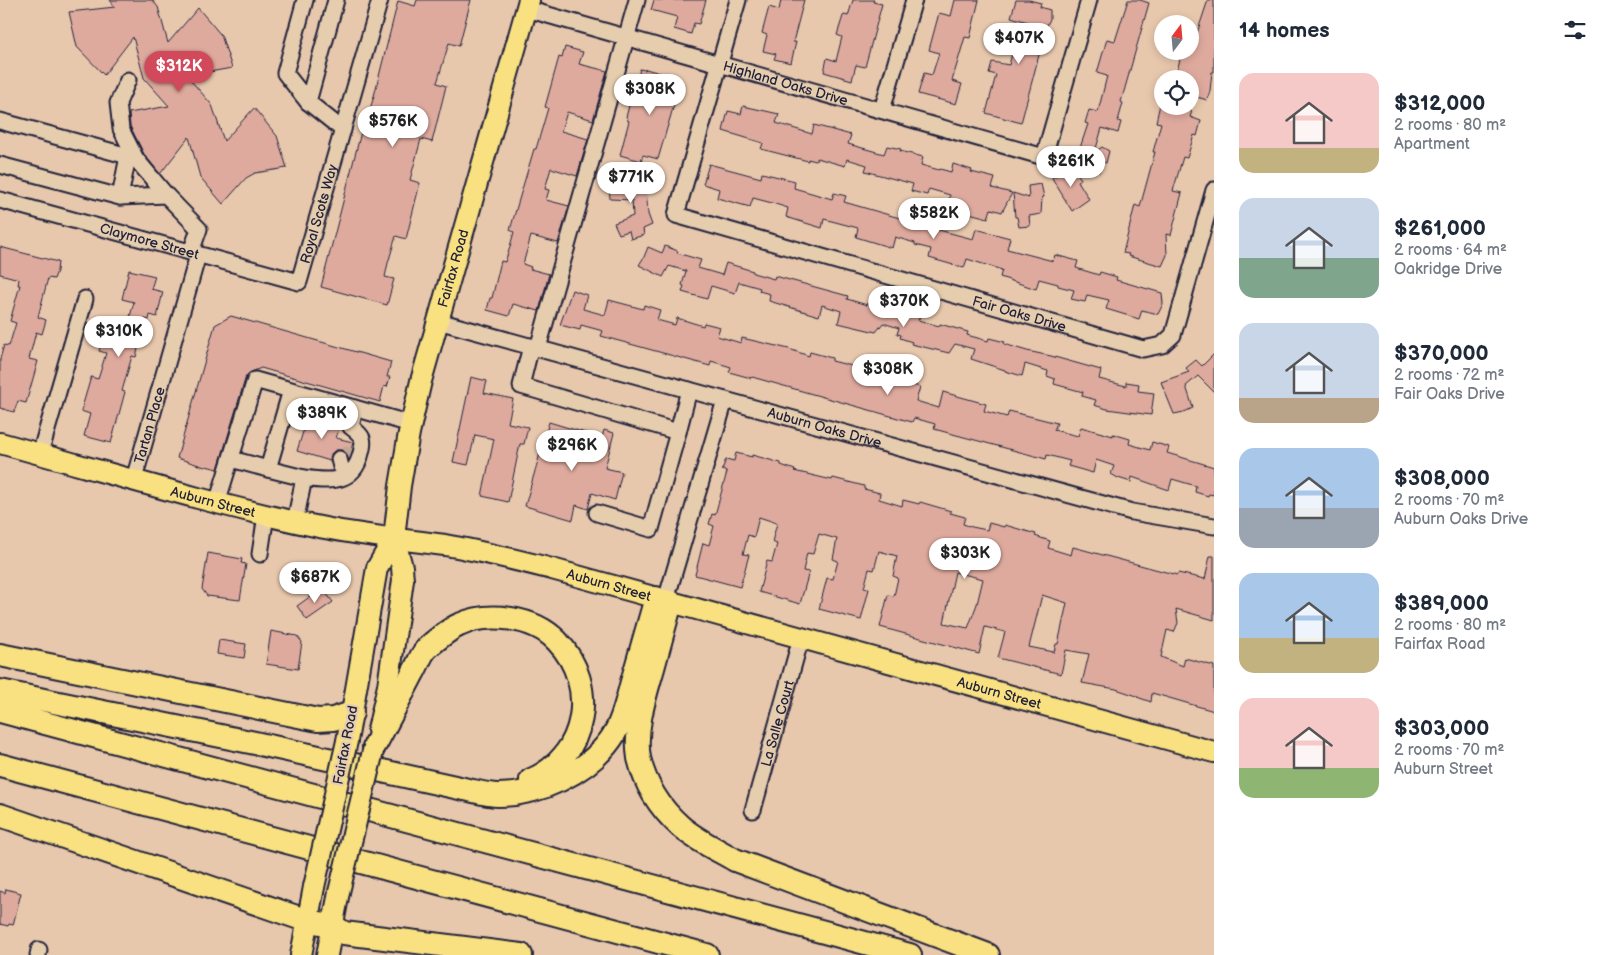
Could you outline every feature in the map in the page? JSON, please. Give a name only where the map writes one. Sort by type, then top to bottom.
[{"type":"highway","points":[[0,690],[464,789],[497,795],[521,792],[550,784],[573,774],[596,756],[612,738],[664,600]]},
{"type":"highway","points":[[664,600],[639,731],[639,757],[648,785],[662,807],[680,826],[697,839],[735,860],[988,955]]},
{"type":"highway","points":[[374,747],[427,648],[434,642],[458,625],[486,617],[512,619],[535,626],[557,641],[572,663],[580,684],[582,709],[577,734],[570,748],[554,767],[533,780],[511,786],[464,789]]},
{"type":"highway","points":[[0,655],[318,720],[333,719],[352,713]]},
{"type":"highway","points":[[0,711],[910,955]]},
{"type":"highway","points":[[0,765],[707,955]]},
{"type":"highway","points":[[0,815],[308,920],[332,925],[344,933],[521,955]]},
{"type":"main road","name":"Fairfax Road","points":[[327,955],[339,892],[388,686],[404,580],[394,538],[400,486],[411,424],[421,380],[528,4]]},
{"type":"main road","name":"Auburn Street","points":[[0,443],[295,522],[499,556],[1214,752]]},
{"type":"main road","name":"Fairfax Road","points":[[302,955],[314,887],[347,741],[377,568],[394,538]]},
{"type":"street","points":[[304,0],[284,73],[308,102],[342,130]]},
{"type":"street","points":[[308,102],[336,0]]},
{"type":"street","name":"Royal Scots Way","points":[[299,282],[380,0]]},
{"type":"street","points":[[637,0],[535,347],[521,386],[678,432]]},
{"type":"street","points":[[719,64],[738,0]]},
{"type":"street","points":[[882,110],[914,0]]},
{"type":"street","name":"Highland Oaks Drive","points":[[528,4],[626,37],[1044,157],[1090,0]]},
{"type":"street","name":"Fair Oaks Drive","points":[[719,64],[676,215],[1143,349],[1162,345],[1172,334],[1214,190]]},
{"type":"street","points":[[128,80],[118,103],[121,129],[132,158],[166,195]]},
{"type":"street","points":[[0,121],[132,158]]},
{"type":"street","points":[[120,197],[132,158]]},
{"type":"street","points":[[0,165],[120,197],[166,195]]},
{"type":"street","name":"Tartan Place","points":[[134,479],[195,254],[199,229],[166,195]]},
{"type":"street","name":"Claymore Street","points":[[0,200],[299,282]]},
{"type":"street","points":[[40,454],[85,299]]},
{"type":"street","name":"Auburn Oaks Drive","points":[[438,321],[1132,512],[1214,525]]},
{"type":"street","points":[[218,502],[255,380],[411,424]]},
{"type":"street","points":[[268,469],[291,390]]},
{"type":"street","points":[[597,513],[651,529],[689,390]]},
{"type":"street","points":[[664,600],[724,400]]},
{"type":"street","points":[[230,459],[304,478],[326,481],[341,467],[353,473],[360,462],[364,442],[360,434],[349,436],[355,408]]},
{"type":"street","points":[[295,522],[304,478]]},
{"type":"street","points":[[260,554],[266,515]]},
{"type":"street","name":"La Salle Court","points":[[753,810],[801,638]]},
{"type":"building","points":[[110,0],[152,0],[158,7],[168,43],[198,8],[221,35],[232,68],[187,76],[212,105],[224,141],[254,108],[277,136],[287,168],[255,173],[246,178],[223,204],[200,177],[189,137],[160,174],[144,154],[130,126],[129,113],[169,106],[144,78],[133,37],[104,75],[77,47],[69,12],[115,7]]},
{"type":"building","points":[[417,0],[471,0],[459,46],[449,43],[437,83],[446,86],[432,142],[421,139],[410,180],[420,183],[406,239],[396,236],[388,263],[385,277],[394,279],[387,305],[321,287],[360,136],[374,96],[398,1],[415,6]]},
{"type":"building","points":[[654,0],[706,0],[699,24],[694,23],[691,34],[674,29],[677,17],[651,10]]},
{"type":"building","points":[[781,0],[804,0],[793,42],[796,42],[791,63],[774,59],[776,54],[763,51],[767,35],[762,33],[769,7],[779,10]]},
{"type":"building","points":[[853,0],[874,0],[873,2],[882,4],[865,67],[856,65],[852,80],[824,72],[827,58],[836,61],[842,37],[837,35],[843,16],[848,16]]},
{"type":"building","points":[[955,0],[979,0],[970,38],[965,37],[952,81],[962,84],[956,104],[918,94],[924,73],[932,75],[939,53],[929,50],[939,13],[951,16]]},
{"type":"building","points":[[1016,0],[1029,0],[1041,3],[1040,7],[1050,10],[1050,19],[1042,36],[1044,36],[1021,123],[986,113],[996,75],[989,73],[992,62],[1009,65],[1016,39],[1026,42],[1031,23],[1011,17]]},
{"type":"building","points":[[1128,0],[1140,0],[1149,3],[1121,102],[1123,103],[1118,121],[1121,122],[1118,133],[1102,128],[1095,152],[1102,147],[1109,151],[1106,163],[1102,162],[1099,172],[1087,168],[1093,153],[1080,148],[1088,124],[1085,123],[1089,110],[1098,112],[1107,76],[1097,73],[1107,39],[1115,41]]},
{"type":"building","points":[[1208,0],[1214,0],[1214,72],[1212,72],[1207,100],[1199,98],[1199,70],[1177,70],[1180,60],[1199,60],[1199,27]]},
{"type":"building","points":[[565,47],[583,52],[579,64],[607,71],[593,120],[567,112],[561,131],[588,139],[577,176],[551,168],[545,189],[549,190],[546,200],[569,206],[558,243],[531,236],[523,264],[531,267],[530,269],[549,274],[539,311],[513,304],[509,316],[487,310],[490,298],[492,298],[501,261],[505,262],[509,250],[514,232],[510,230],[548,108],[545,107],[559,57],[562,58]]},
{"type":"building","points":[[640,69],[670,76],[669,79],[678,82],[678,91],[658,159],[643,155],[641,161],[620,155],[629,121],[626,117],[630,102],[636,103],[643,81],[637,80]]},
{"type":"building","points":[[743,106],[779,114],[776,123],[812,134],[814,125],[851,135],[848,144],[884,154],[887,146],[901,149],[900,151],[923,157],[921,165],[951,172],[953,164],[972,170],[971,172],[995,178],[992,188],[1012,193],[1002,212],[991,209],[988,218],[969,213],[971,207],[949,200],[950,195],[929,189],[927,195],[911,191],[913,184],[865,171],[867,165],[847,159],[845,166],[817,158],[816,161],[808,159],[808,161],[761,149],[763,143],[723,131],[728,111],[741,114]]},
{"type":"building","points":[[1158,115],[1191,115],[1190,117],[1201,121],[1197,136],[1194,135],[1187,158],[1183,157],[1173,191],[1182,193],[1171,235],[1166,234],[1167,255],[1162,266],[1123,253],[1135,205],[1140,207],[1155,152],[1153,152],[1161,123],[1156,122]]},
{"type":"building","points":[[709,164],[761,178],[762,173],[795,181],[794,188],[832,199],[834,193],[846,196],[844,202],[903,219],[905,212],[937,222],[935,229],[973,239],[976,229],[1010,238],[1007,249],[1053,261],[1055,255],[1078,261],[1076,268],[1099,275],[1100,272],[1117,277],[1116,280],[1162,293],[1163,304],[1158,314],[1142,310],[1139,319],[1106,309],[1109,300],[1087,295],[1085,302],[1071,299],[1074,290],[1058,286],[1058,284],[1039,279],[1036,289],[1000,277],[1002,270],[967,259],[964,268],[929,258],[931,249],[895,237],[892,248],[856,237],[858,228],[824,219],[822,228],[786,217],[788,208],[772,203],[753,198],[750,207],[717,198],[719,189],[703,184]]},
{"type":"building","points":[[1072,166],[1081,179],[1078,181],[1089,199],[1072,211],[1052,178]]},
{"type":"building","points":[[635,172],[637,188],[646,188],[648,214],[652,225],[643,229],[644,235],[631,239],[629,231],[619,234],[614,223],[633,216],[632,200],[610,199],[609,185],[615,185],[615,173]]},
{"type":"building","points":[[1041,184],[1044,197],[1042,198],[1041,214],[1029,216],[1030,226],[1019,227],[1017,217],[1015,217],[1013,193],[1029,198],[1028,186]]},
{"type":"building","points":[[665,246],[678,251],[677,253],[701,260],[698,268],[722,275],[726,263],[774,279],[775,276],[848,296],[847,299],[867,305],[867,303],[920,317],[918,320],[968,332],[967,335],[988,341],[989,338],[1005,342],[1004,344],[1027,351],[1101,370],[1099,379],[1126,386],[1126,382],[1139,384],[1138,391],[1154,393],[1151,415],[1107,409],[1094,405],[1096,400],[1082,396],[1083,392],[1054,384],[1055,379],[1047,376],[1048,371],[1025,364],[1022,376],[971,359],[974,349],[955,344],[949,353],[911,344],[912,342],[900,338],[901,335],[897,334],[899,328],[883,323],[876,332],[838,323],[841,311],[822,305],[819,316],[769,301],[770,294],[759,291],[760,288],[739,282],[735,293],[711,286],[707,299],[682,292],[686,271],[669,266],[663,277],[639,265],[648,247],[662,253]]},
{"type":"building","points":[[0,247],[58,262],[54,279],[48,278],[38,317],[46,320],[42,334],[36,332],[29,359],[38,361],[26,403],[18,401],[14,412],[0,408],[0,359],[4,345],[9,346],[16,323],[10,321],[20,285],[18,285],[19,279],[0,274]]},
{"type":"building","points":[[129,270],[155,276],[151,289],[163,292],[157,317],[150,315],[149,320],[145,319],[136,357],[132,356],[122,391],[125,392],[111,443],[84,436],[90,414],[81,411],[91,377],[98,379],[106,353],[99,351],[103,337],[111,339],[116,321],[128,324],[134,302],[122,299]]},
{"type":"building","points":[[572,290],[587,295],[583,309],[605,315],[609,300],[643,309],[644,305],[660,310],[657,320],[675,325],[677,318],[703,326],[704,323],[720,327],[717,336],[741,343],[742,338],[789,349],[809,356],[810,352],[832,358],[832,361],[856,367],[854,375],[872,380],[874,373],[920,387],[916,401],[939,408],[943,392],[986,404],[984,411],[1007,417],[1009,411],[1057,423],[1054,430],[1078,436],[1081,427],[1130,439],[1129,444],[1150,450],[1152,442],[1169,447],[1167,453],[1214,467],[1214,495],[1209,494],[1208,496],[1195,492],[1196,486],[1172,479],[1169,490],[1132,477],[1131,482],[1111,474],[1114,466],[1096,460],[1093,473],[1068,466],[1070,461],[1047,455],[1046,459],[934,429],[935,424],[914,418],[912,422],[729,372],[731,367],[711,361],[710,366],[601,336],[603,331],[581,325],[580,330],[560,325]]},
{"type":"building","points":[[231,316],[391,362],[387,377],[390,377],[387,387],[384,386],[380,402],[261,368],[246,376],[218,469],[177,458],[215,325]]},
{"type":"building","points":[[1214,354],[1214,392],[1198,376],[1186,386],[1193,408],[1174,414],[1161,382],[1189,372],[1186,368],[1196,360],[1202,366]]},
{"type":"building","points":[[471,377],[487,381],[484,393],[513,399],[508,423],[528,427],[524,444],[520,444],[508,502],[482,496],[494,439],[475,435],[468,465],[453,462]]},
{"type":"building","points":[[308,416],[340,426],[336,438],[353,442],[349,459],[346,453],[341,450],[336,450],[332,453],[330,461],[297,451]]},
{"type":"building","points":[[549,422],[602,438],[604,430],[614,433],[605,468],[622,472],[615,500],[592,493],[588,509],[576,505],[573,520],[525,506]]},
{"type":"building","points":[[736,453],[752,457],[752,455],[781,463],[781,465],[794,471],[864,486],[864,489],[880,493],[879,499],[902,506],[903,500],[919,504],[920,502],[951,511],[950,513],[965,517],[963,524],[972,527],[987,530],[989,523],[1004,527],[1005,525],[1036,534],[1035,536],[1050,541],[1048,548],[1071,555],[1073,547],[1177,575],[1178,573],[1205,579],[1210,556],[1214,556],[1214,620],[1176,609],[1178,623],[1174,632],[1167,630],[1161,657],[1183,666],[1185,658],[1214,666],[1214,711],[1152,693],[1151,702],[1116,689],[1082,683],[1089,654],[1066,650],[1061,674],[998,658],[1005,632],[985,627],[979,654],[880,627],[888,595],[894,596],[898,578],[893,576],[897,556],[879,551],[874,570],[869,569],[864,588],[869,589],[861,620],[819,609],[827,578],[833,579],[838,561],[833,559],[837,539],[819,534],[813,554],[807,553],[803,571],[809,572],[800,604],[759,592],[767,561],[772,562],[777,544],[772,542],[777,523],[759,517],[754,537],[748,535],[743,554],[749,555],[740,587],[695,575],[703,543],[709,545],[714,526],[709,524],[712,514],[715,515],[727,472],[722,470],[726,459],[734,461]],"holes":[[[955,572],[983,579],[977,604],[968,628],[944,623]],[[1042,595],[1067,603],[1058,644],[1056,644],[1054,652],[1029,647]]]},
{"type":"building","points":[[208,553],[242,559],[241,563],[246,564],[240,600],[207,596],[202,589]]},
{"type":"building","points":[[322,588],[333,602],[307,620],[297,606]]},
{"type":"building","points":[[271,631],[297,636],[302,642],[298,669],[266,664]]},
{"type":"building","points":[[219,640],[246,644],[244,658],[217,654]]},
{"type":"building","points":[[6,889],[21,893],[13,925],[9,924],[8,926],[0,924],[0,891],[5,893]]},
{"type":"tunnel","points":[[347,462],[352,442]]}]
